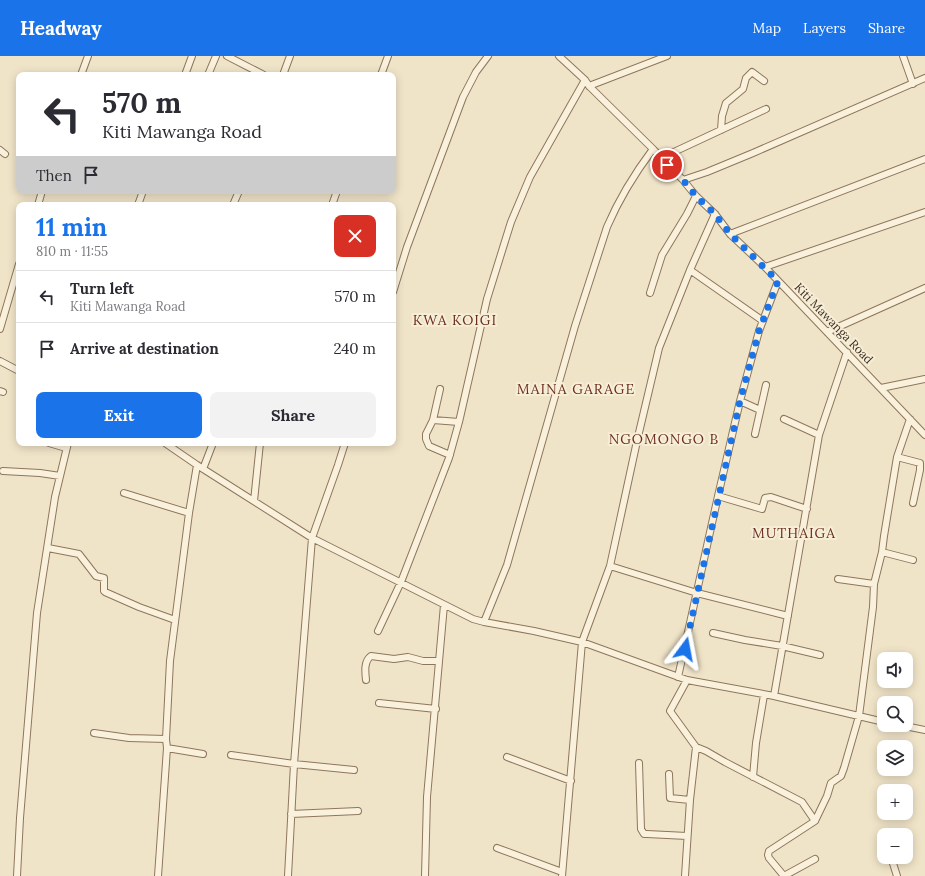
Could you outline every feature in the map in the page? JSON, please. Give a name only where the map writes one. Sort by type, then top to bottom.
[{"type":"street","points":[[82,72],[88,56]]},
{"type":"street","points":[[186,72],[192,56]]},
{"type":"street","points":[[209,72],[216,56]]},
{"type":"street","points":[[227,56],[258,72]]},
{"type":"street","points":[[284,72],[290,56]]},
{"type":"street","points":[[382,72],[388,56]]},
{"type":"street","points":[[396,282],[407,247],[463,96],[476,72],[488,56]]},
{"type":"street","name":"Kiti Mawanga Road","points":[[559,56],[683,180],[696,196],[715,214],[730,234],[765,267],[925,435]]},
{"type":"street","points":[[589,86],[658,58],[667,56]]},
{"type":"street","points":[[903,56],[913,84]]},
{"type":"street","points":[[721,130],[722,116],[726,103],[744,88],[746,78],[752,72],[764,81]]},
{"type":"street","points":[[683,180],[753,153],[925,78]]},
{"type":"street","points":[[378,631],[401,582],[450,455],[487,299],[510,222],[530,176],[584,80]]},
{"type":"street","points":[[661,158],[766,109]]},
{"type":"street","points":[[484,622],[507,565],[575,326],[607,227],[612,214],[637,170],[653,149]]},
{"type":"street","points":[[730,234],[925,159]]},
{"type":"street","points":[[650,293],[662,256],[696,196]]},
{"type":"street","points":[[765,267],[925,212]]},
{"type":"street","points":[[497,848],[562,874],[582,642],[610,566],[659,348],[690,270],[715,214]]},
{"type":"street","points":[[690,270],[763,321]]},
{"type":"street","points":[[0,329],[16,274]]},
{"type":"street","points":[[678,677],[740,401],[753,351],[778,281]]},
{"type":"street","points":[[827,332],[925,288]]},
{"type":"street","points":[[774,696],[819,435],[847,352]]},
{"type":"street","points":[[0,361],[16,369]]},
{"type":"street","points":[[881,388],[925,379]]},
{"type":"street","points":[[755,434],[766,385]]},
{"type":"street","points":[[440,390],[433,420],[426,434],[427,443],[429,446],[450,455]]},
{"type":"street","points":[[740,401],[760,410]]},
{"type":"street","points":[[815,859],[784,876],[768,855],[769,851],[815,821],[831,783],[843,772],[859,716],[873,607],[874,584],[882,552],[898,457],[910,418]]},
{"type":"street","points":[[784,419],[819,435]]},
{"type":"street","points":[[433,420],[459,422]]},
{"type":"street","points":[[18,876],[20,818],[37,613],[60,476],[67,446]]},
{"type":"street","points":[[169,446],[197,466],[312,538],[473,619],[582,642],[687,680],[774,696],[877,720]]},
{"type":"street","points":[[203,469],[212,446]]},
{"type":"street","points":[[254,501],[260,446]]},
{"type":"street","points":[[288,876],[294,764],[312,538],[344,446]]},
{"type":"street","points":[[898,457],[920,463],[920,470],[913,503]]},
{"type":"street","points":[[158,876],[167,748],[166,739],[170,661],[189,513],[197,466]]},
{"type":"street","points":[[3,471],[40,473],[60,476]]},
{"type":"street","points":[[124,493],[189,513]]},
{"type":"street","points":[[718,496],[762,509],[765,498],[771,497],[807,510]]},
{"type":"street","points":[[48,548],[79,554],[96,576],[104,578],[105,592],[175,620]]},
{"type":"street","points":[[882,552],[913,560]]},
{"type":"street","points":[[610,566],[697,593],[788,616]]},
{"type":"street","points":[[838,579],[874,584]]},
{"type":"street","points":[[425,876],[427,797],[436,709],[444,605]]},
{"type":"street","points":[[713,633],[820,655]]},
{"type":"street","points":[[366,680],[366,664],[368,658],[371,656],[394,659],[408,657],[423,661],[439,661]]},
{"type":"street","points":[[687,680],[670,711],[696,747],[802,802],[815,821]]},
{"type":"street","points":[[753,777],[756,743],[764,695]]},
{"type":"street","points":[[380,703],[436,709]]},
{"type":"street","points":[[913,728],[925,730]]},
{"type":"street","points":[[94,734],[129,738],[166,739]]},
{"type":"street","points":[[685,876],[690,800],[696,747]]},
{"type":"street","points":[[167,748],[203,754]]},
{"type":"street","points":[[231,755],[294,764],[354,770]]},
{"type":"street","points":[[507,756],[571,781]]},
{"type":"street","points":[[639,764],[642,832],[647,834],[687,836]]},
{"type":"street","points":[[669,774],[670,798],[690,800]]},
{"type":"street","points":[[291,814],[358,811]]},
{"type":"street","points":[[893,864],[897,876]]},
{"type":"district","name":"KWA KOIGI","points":[[455,320]]},
{"type":"district","name":"MAINA GARAGE","points":[[576,389]]},
{"type":"district","name":"NGOMONGO B","points":[[664,439]]},
{"type":"district","name":"MUTHAIGA","points":[[794,533]]},
{"type":"route","points":[[667,165],[715,214],[730,234],[778,281],[759,331],[740,401],[685,649]]}]
